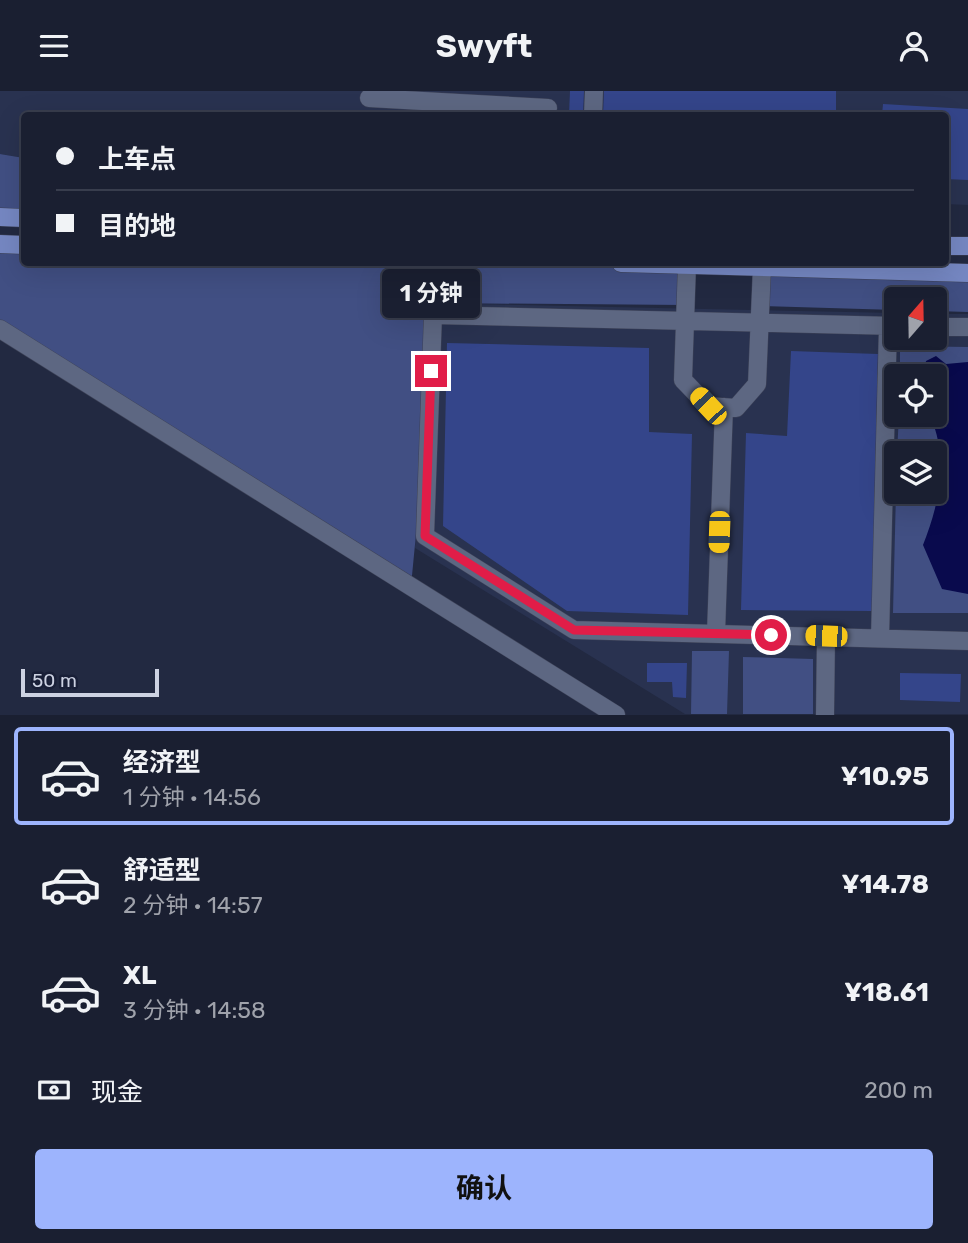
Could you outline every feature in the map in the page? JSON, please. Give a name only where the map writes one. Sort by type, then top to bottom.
[{"type":"main road","points":[[0,217],[21,218]]},
{"type":"main road","points":[[0,244],[21,245]]},
{"type":"main road","points":[[949,246],[968,246]]},
{"type":"main road","points":[[737,266],[968,273]]},
{"type":"street","points":[[593,112],[594,91]]},
{"type":"street","points":[[369,101],[548,108]]},
{"type":"street","points":[[687,266],[683,380],[708,406],[736,408],[757,384],[762,267]]},
{"type":"street","points":[[884,326],[433,315],[425,536],[574,630],[968,641]]},
{"type":"street","points":[[947,327],[968,327]]},
{"type":"street","points":[[0,329],[616,715]]},
{"type":"street","points":[[880,638],[891,350]]},
{"type":"street","points":[[716,633],[724,407]]},
{"type":"street","points":[[825,715],[826,636]]},
{"type":"shaded area","points":[[0,91],[968,91],[968,205],[949,204],[949,112],[21,112],[21,158],[0,154]]},
{"type":"shaded area","points":[[0,154],[21,158],[21,218],[0,217]]},
{"type":"shaded area","points":[[21,245],[21,266],[687,266],[686,305],[428,303],[411,586],[0,329],[0,247]]},
{"type":"shaded area","points":[[762,267],[968,273],[968,312],[947,311],[947,287],[884,287],[884,310],[760,306]]},
{"type":"shaded area","points":[[427,303],[884,313],[884,350],[947,350],[947,314],[968,314],[968,714],[685,714],[415,548]]},
{"type":"shaded area","points":[[968,347],[968,613],[893,613],[896,504],[947,504],[947,441],[898,441],[898,427],[947,427],[947,364],[900,364],[900,350]]},
{"type":"shaded area","points":[[936,356],[946,364],[925,364]]},
{"type":"shaded area","points":[[968,362],[968,594],[942,589],[923,545],[936,504],[947,504],[947,441],[938,441],[934,427],[947,427],[946,364]]},
{"type":"shaded area","points":[[692,651],[729,651],[727,714],[691,714]]},
{"type":"shaded area","points":[[743,657],[813,659],[813,714],[743,714]]},
{"type":"building","points":[[570,91],[584,91],[583,112],[569,112]]},
{"type":"building","points":[[604,91],[836,91],[836,112],[603,112]]},
{"type":"building","points":[[883,104],[968,109],[968,180],[949,179],[949,112],[882,112]]},
{"type":"building","points":[[447,343],[649,348],[649,432],[692,434],[688,615],[567,611],[443,526]]},
{"type":"building","points":[[791,351],[878,354],[872,611],[741,610],[746,433],[787,436]]},
{"type":"building","points":[[647,663],[687,663],[686,698],[673,697],[672,682],[647,682]]},
{"type":"building","points":[[900,673],[961,674],[960,702],[900,700]]},
{"type":"route","points":[[431,371],[425,536],[574,630],[771,635]]}]
